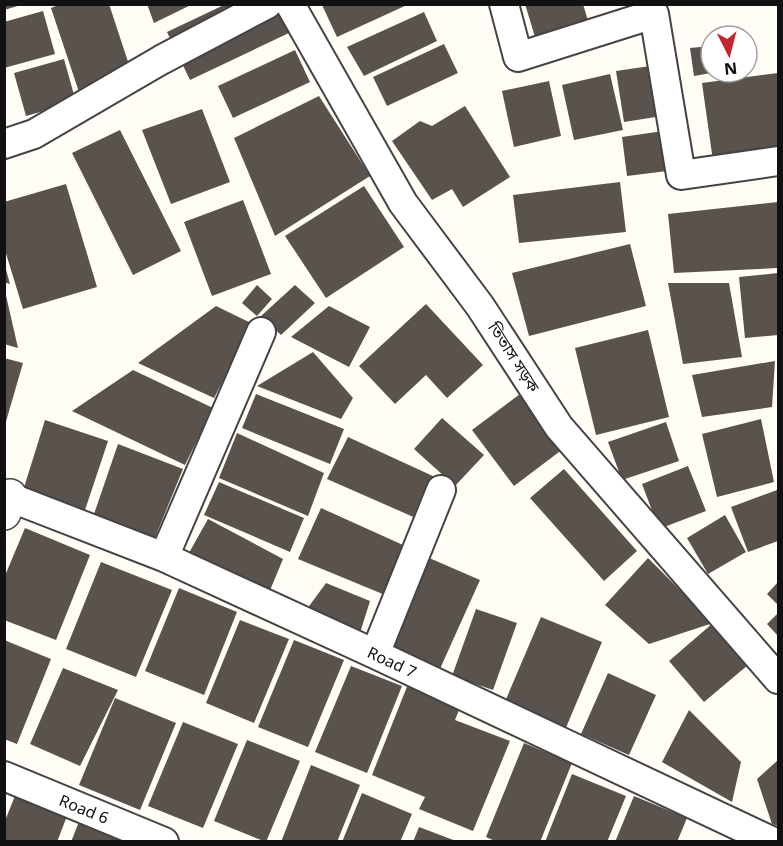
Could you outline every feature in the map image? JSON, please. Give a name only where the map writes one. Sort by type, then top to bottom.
[{"type":"street","points":[[4,144],[33,134],[160,60],[267,4]]},
{"type":"street","name":"তিতাস সড়ক","points":[[290,4],[403,203],[480,306],[559,427],[778,679]]},
{"type":"street","points":[[504,4],[518,57],[654,14],[681,175],[778,161]]},
{"type":"street","points":[[164,557],[261,332]]},
{"type":"street","points":[[375,654],[441,490]]},
{"type":"street","name":"Road 7","points":[[6,501],[164,557],[773,842]]},
{"type":"street","name":"Road 6","points":[[4,776],[164,842]]},
{"type":"building","points":[[4,4],[21,4],[21,5],[4,10]]},
{"type":"building","points":[[61,4],[109,4],[136,86],[83,104],[51,8]]},
{"type":"building","points":[[147,4],[193,4],[154,23]]},
{"type":"building","points":[[226,4],[278,4],[291,32],[190,80],[167,32]]},
{"type":"building","points":[[525,4],[583,4],[592,34],[539,50]]},
{"type":"building","points":[[322,5],[407,5],[337,37]]},
{"type":"building","points":[[43,11],[55,54],[4,68],[4,22]]},
{"type":"building","points":[[424,12],[437,41],[364,76],[347,47]]},
{"type":"building","points":[[444,44],[458,73],[387,106],[373,77]]},
{"type":"building","points":[[699,47],[699,75],[694,76],[690,48]]},
{"type":"building","points":[[295,50],[310,82],[233,118],[218,86]]},
{"type":"building","points":[[64,59],[76,102],[26,116],[14,73]]},
{"type":"building","points":[[650,66],[681,113],[624,122],[616,71]]},
{"type":"building","points":[[778,73],[778,166],[715,175],[702,84],[759,84],[759,76]]},
{"type":"building","points":[[610,74],[623,130],[574,140],[562,85]]},
{"type":"building","points":[[549,81],[561,136],[514,147],[502,91]]},
{"type":"building","points":[[319,96],[370,176],[275,236],[234,138]]},
{"type":"building","points":[[465,106],[510,177],[463,207],[452,189],[432,200],[392,141],[420,121],[432,126]]},
{"type":"building","points":[[202,109],[230,182],[171,204],[142,130]]},
{"type":"building","points":[[120,130],[181,251],[133,275],[72,153]]},
{"type":"building","points":[[670,130],[675,170],[627,176],[622,137]]},
{"type":"building","points":[[620,182],[626,232],[519,243],[513,195]]},
{"type":"building","points":[[66,184],[97,287],[23,309],[4,247],[4,202]]},
{"type":"building","points":[[364,186],[404,247],[326,298],[285,236]]},
{"type":"building","points":[[243,200],[271,274],[212,296],[184,222]]},
{"type":"building","points":[[778,202],[778,268],[674,273],[668,214]]},
{"type":"building","points":[[630,244],[646,306],[529,336],[512,273]]},
{"type":"building","points":[[5,266],[10,284],[4,282]]},
{"type":"building","points":[[778,273],[778,335],[745,338],[739,277]]},
{"type":"building","points":[[668,283],[729,283],[742,357],[683,364]]},
{"type":"building","points":[[257,285],[272,299],[257,316],[242,303]]},
{"type":"building","points":[[295,285],[315,303],[281,335],[261,316]]},
{"type":"building","points":[[5,291],[18,348],[4,344]]},
{"type":"building","points":[[426,304],[483,365],[447,398],[426,375],[395,404],[359,366]]},
{"type":"building","points":[[216,306],[253,324],[214,398],[138,363]]},
{"type":"building","points":[[329,306],[370,327],[349,367],[291,337]]},
{"type":"building","points":[[648,330],[669,417],[596,435],[575,348]]},
{"type":"building","points":[[313,352],[353,398],[341,419],[257,386]]},
{"type":"building","points":[[4,358],[23,363],[5,425],[4,425]]},
{"type":"building","points":[[775,361],[772,407],[702,417],[692,375]]},
{"type":"building","points":[[133,370],[213,408],[185,465],[72,411]]},
{"type":"building","points":[[256,394],[344,429],[330,464],[242,428]]},
{"type":"building","points":[[520,394],[563,449],[514,486],[472,430]]},
{"type":"building","points":[[442,418],[484,455],[455,486],[414,449]]},
{"type":"building","points":[[761,419],[774,482],[717,497],[702,434]]},
{"type":"building","points":[[45,420],[108,441],[84,513],[22,494]]},
{"type":"building","points":[[666,422],[679,461],[622,480],[608,442]]},
{"type":"building","points":[[237,433],[324,473],[308,516],[219,478]]},
{"type":"building","points":[[348,437],[435,477],[418,519],[327,479]]},
{"type":"building","points":[[118,444],[183,469],[154,540],[93,517]]},
{"type":"building","points":[[688,466],[706,511],[659,529],[642,484]]},
{"type":"building","points":[[564,469],[637,551],[604,581],[530,498]]},
{"type":"building","points":[[219,482],[304,518],[290,552],[204,515]]},
{"type":"building","points":[[777,490],[778,541],[748,552],[731,507]]},
{"type":"building","points":[[321,508],[403,545],[385,595],[298,559]]},
{"type":"building","points":[[725,515],[746,552],[708,574],[687,538]]},
{"type":"building","points":[[208,519],[283,559],[266,600],[185,560]]},
{"type":"building","points":[[25,528],[90,555],[56,640],[4,620],[4,578]]},
{"type":"building","points":[[427,557],[480,580],[439,671],[386,647]]},
{"type":"building","points":[[648,558],[713,623],[649,644],[605,605]]},
{"type":"building","points":[[101,562],[172,590],[136,677],[66,649]]},
{"type":"building","points":[[778,582],[778,605],[767,594]]},
{"type":"building","points":[[326,583],[370,601],[360,633],[307,609]]},
{"type":"building","points":[[179,588],[237,612],[204,695],[145,671]]},
{"type":"building","points":[[476,609],[517,623],[493,690],[452,676]]},
{"type":"building","points":[[778,613],[778,636],[767,624]]},
{"type":"building","points":[[541,617],[602,642],[565,730],[504,704]]},
{"type":"building","points":[[240,620],[289,639],[254,723],[206,703]]},
{"type":"building","points":[[713,623],[748,665],[704,702],[669,661]]},
{"type":"building","points":[[4,640],[51,659],[17,744],[4,739]]},
{"type":"building","points":[[294,640],[344,660],[308,747],[258,727]]},
{"type":"building","points":[[351,666],[402,686],[367,773],[315,752]]},
{"type":"building","points":[[63,668],[118,690],[80,766],[30,744]]},
{"type":"building","points":[[608,673],[656,695],[629,755],[581,734]]},
{"type":"building","points":[[408,684],[461,705],[455,720],[510,741],[473,831],[419,809],[425,797],[372,775]]},
{"type":"building","points":[[115,698],[176,723],[140,810],[79,785]]},
{"type":"building","points":[[689,710],[741,762],[732,802],[662,762]]},
{"type":"building","points":[[183,722],[238,744],[203,828],[148,806]]},
{"type":"building","points":[[247,740],[300,761],[266,842],[214,821]]},
{"type":"building","points":[[524,743],[572,763],[540,842],[497,842],[486,837]]},
{"type":"building","points":[[778,760],[778,826],[772,824],[757,779]]},
{"type":"building","points":[[311,765],[360,785],[337,842],[281,842]]},
{"type":"building","points":[[572,774],[626,796],[607,842],[545,842]]},
{"type":"building","points":[[362,793],[412,814],[400,842],[342,842]]},
{"type":"building","points":[[15,796],[67,816],[57,842],[4,842],[4,823]]},
{"type":"building","points":[[634,796],[687,818],[677,842],[615,842]]},
{"type":"building","points":[[80,819],[126,836],[124,842],[71,842]]},
{"type":"building","points":[[419,827],[456,841],[456,842],[413,842]]}]
